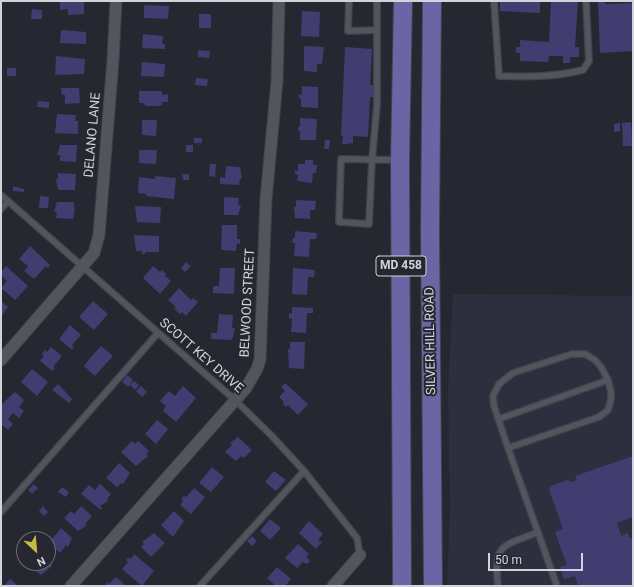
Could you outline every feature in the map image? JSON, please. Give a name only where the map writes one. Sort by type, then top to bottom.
[{"type":"main road","name":"MD 458","points":[[402,586],[400,160],[403,1]]},
{"type":"main road","name":"SILVER HILL ROAD","points":[[432,1],[430,231],[433,586]]},
{"type":"street","name":"DELANO LANE","points":[[1,360],[94,254],[99,235],[113,60],[116,1]]},
{"type":"street","name":"BELWOOD STREET","points":[[71,586],[235,400],[252,378],[260,360],[266,200],[277,81],[279,1]]},
{"type":"street","points":[[333,586],[360,555]]},
{"type":"lane","points":[[349,1],[348,31],[376,30]]},
{"type":"lane","points":[[377,1],[376,30],[378,105],[372,160],[369,224],[339,222],[341,159],[372,160],[400,160]]},
{"type":"lane","points":[[494,1],[500,76],[530,77],[562,76],[583,70],[589,61],[586,1]]},
{"type":"lane","name":"SCOTT KEY DRIVE","points":[[1,195],[235,400],[271,435],[304,471],[357,538],[360,555]]},
{"type":"lane","points":[[1,209],[8,201]]},
{"type":"lane","points":[[1,512],[158,333]]},
{"type":"lane","points":[[508,448],[599,417],[608,410],[612,400],[608,380],[595,360],[585,354],[572,354],[513,373],[499,384],[493,396],[508,448],[557,586]]},
{"type":"lane","points":[[499,419],[608,380]]},
{"type":"lane","points":[[200,586],[304,471]]},
{"type":"lane","points":[[498,586],[496,566],[499,552],[505,546],[538,532]]},
{"type":"shaded area","points":[[453,294],[633,296],[633,586],[447,586],[450,510],[448,390]]},
{"type":"building","points":[[60,1],[84,1],[84,14],[68,15],[68,9],[60,10]]},
{"type":"building","points":[[500,1],[540,1],[540,13],[500,11]]},
{"type":"building","points":[[551,1],[578,1],[575,47],[579,47],[579,57],[570,57],[570,63],[563,63],[563,56],[549,56],[548,62],[520,61],[520,53],[516,53],[516,47],[520,47],[520,40],[549,42]]},
{"type":"building","points":[[598,1],[605,1],[605,4],[633,3],[633,51],[600,53]]},
{"type":"building","points":[[144,5],[169,6],[168,19],[144,18]]},
{"type":"building","points":[[32,9],[42,10],[42,19],[31,19]]},
{"type":"building","points":[[302,11],[320,12],[319,37],[301,36]]},
{"type":"building","points":[[199,14],[211,14],[211,28],[199,28]]},
{"type":"building","points":[[61,30],[86,32],[86,44],[60,43]]},
{"type":"building","points":[[143,34],[163,36],[162,44],[165,44],[165,49],[142,48]]},
{"type":"building","points":[[304,46],[324,47],[322,64],[317,64],[317,72],[304,71]]},
{"type":"building","points":[[345,47],[372,49],[370,85],[376,85],[375,97],[370,97],[368,137],[353,136],[353,143],[342,144],[343,136],[341,136]]},
{"type":"building","points":[[198,50],[210,51],[209,58],[198,57]]},
{"type":"building","points":[[56,56],[85,59],[84,74],[55,75]]},
{"type":"building","points":[[142,62],[165,64],[164,77],[141,76]]},
{"type":"building","points":[[7,68],[16,68],[16,76],[7,76]]},
{"type":"building","points":[[196,78],[208,79],[207,86],[195,85]]},
{"type":"building","points":[[302,86],[318,87],[318,108],[301,107],[301,98],[299,98],[299,94],[302,95]]},
{"type":"building","points":[[61,88],[79,88],[80,103],[65,104],[65,95],[62,95]]},
{"type":"building","points":[[139,91],[162,91],[162,95],[168,94],[168,102],[162,102],[162,105],[159,106],[146,106],[143,103],[139,103]]},
{"type":"building","points":[[38,101],[49,102],[49,108],[37,107]]},
{"type":"building","points":[[57,114],[76,115],[75,121],[78,121],[78,134],[55,133]]},
{"type":"building","points":[[300,118],[317,119],[316,140],[300,140],[300,131],[298,131],[298,127],[300,127]]},
{"type":"building","points":[[142,120],[157,120],[156,136],[142,135]]},
{"type":"building","points":[[631,122],[632,146],[623,146],[622,123]]},
{"type":"building","points":[[620,123],[620,131],[614,132],[614,124]]},
{"type":"building","points":[[194,138],[202,138],[202,143],[194,143]]},
{"type":"building","points":[[325,140],[330,140],[329,149],[324,149]]},
{"type":"building","points":[[60,145],[77,145],[76,162],[60,161],[60,155],[57,155]]},
{"type":"building","points":[[186,145],[193,145],[193,152],[186,152]]},
{"type":"building","points":[[139,150],[157,150],[156,164],[139,163]]},
{"type":"building","points":[[305,160],[313,160],[313,165],[317,165],[316,173],[313,173],[312,183],[297,181],[298,175],[295,174],[295,171],[298,171],[298,164],[305,164]]},
{"type":"building","points":[[210,164],[216,164],[215,177],[209,176]]},
{"type":"building","points":[[226,166],[240,167],[242,179],[240,179],[239,185],[220,184],[220,177],[225,178]]},
{"type":"building","points":[[58,173],[76,174],[75,190],[58,190],[56,179],[58,179]]},
{"type":"building","points":[[182,174],[189,174],[189,180],[183,180]]},
{"type":"building","points":[[155,176],[176,178],[174,199],[146,196],[146,194],[138,193],[139,177],[155,179]]},
{"type":"building","points":[[13,186],[24,189],[24,192],[13,191]]},
{"type":"building","points":[[40,196],[49,197],[48,208],[39,208]]},
{"type":"building","points":[[224,197],[239,198],[238,205],[241,205],[238,215],[224,215]]},
{"type":"building","points":[[296,200],[316,201],[315,210],[310,210],[310,219],[295,218],[294,207],[296,207]]},
{"type":"building","points":[[57,202],[74,202],[75,209],[73,219],[56,218],[57,212],[54,212]]},
{"type":"building","points":[[135,206],[161,207],[160,223],[137,222]]},
{"type":"building","points":[[222,225],[237,225],[237,239],[240,239],[240,244],[237,243],[236,251],[221,250]]},
{"type":"building","points":[[295,231],[317,233],[316,239],[310,239],[309,257],[294,256],[295,243],[292,243],[293,238],[295,238]]},
{"type":"building","points":[[134,235],[159,236],[159,252],[145,252],[145,254],[142,254],[142,251],[136,251]]},
{"type":"building","points":[[30,246],[50,265],[48,268],[46,266],[34,279],[24,271],[28,266],[19,259]]},
{"type":"building","points":[[186,262],[191,266],[185,272],[181,268]]},
{"type":"building","points":[[6,266],[28,286],[15,300],[1,288],[7,281],[1,275],[1,272]]},
{"type":"building","points":[[153,266],[160,272],[162,270],[166,274],[165,276],[171,281],[160,294],[143,278]]},
{"type":"building","points":[[220,268],[235,268],[234,294],[213,293],[213,286],[219,286]]},
{"type":"building","points":[[293,268],[315,270],[314,277],[308,277],[307,295],[292,294]]},
{"type":"building","points":[[179,288],[191,300],[193,298],[198,302],[186,316],[182,312],[180,314],[174,309],[176,307],[168,300]]},
{"type":"building","points":[[1,301],[8,307],[1,317]]},
{"type":"building","points":[[93,301],[108,314],[94,330],[79,317]]},
{"type":"building","points":[[292,307],[313,308],[313,313],[307,313],[306,333],[291,332],[292,319],[289,318],[289,313],[292,314]]},
{"type":"building","points":[[219,314],[233,315],[232,328],[235,328],[232,340],[211,339],[211,333],[217,333]]},
{"type":"building","points":[[70,325],[81,335],[72,345],[74,347],[72,350],[59,339]]},
{"type":"building","points":[[290,342],[305,342],[304,369],[289,368],[288,349],[290,349]]},
{"type":"building","points":[[101,346],[113,356],[95,376],[84,366]]},
{"type":"building","points":[[51,347],[62,356],[53,367],[55,368],[52,371],[40,361],[44,356],[42,354],[45,350],[47,352]]},
{"type":"building","points":[[32,369],[48,382],[37,396],[21,382]]},
{"type":"building","points":[[127,375],[133,380],[128,387],[122,382]]},
{"type":"building","points":[[134,381],[139,385],[135,390],[130,385]]},
{"type":"building","points":[[285,383],[308,404],[298,415],[288,405],[286,407],[283,404],[284,402],[279,397],[285,391],[281,387]]},
{"type":"building","points":[[58,384],[72,399],[69,403],[52,390]]},
{"type":"building","points":[[141,386],[147,392],[142,397],[136,391]]},
{"type":"building","points":[[183,386],[196,398],[176,422],[163,411],[166,406],[160,401],[169,391],[175,396]]},
{"type":"building","points":[[15,392],[24,400],[19,407],[24,411],[19,418],[13,413],[8,419],[13,424],[8,430],[1,424],[1,405]]},
{"type":"building","points":[[157,420],[168,429],[156,444],[145,434]]},
{"type":"building","points":[[238,437],[252,450],[244,458],[241,456],[236,461],[225,452],[232,445],[230,443]]},
{"type":"building","points":[[132,441],[135,444],[138,441],[149,451],[146,454],[148,456],[136,466],[121,452]]},
{"type":"building","points":[[633,456],[633,517],[617,523],[621,536],[628,533],[629,537],[633,539],[633,586],[578,586],[575,576],[564,579],[560,567],[567,565],[555,532],[563,529],[549,489],[551,486],[568,480],[572,482],[577,480],[575,476]]},
{"type":"building","points":[[119,463],[130,473],[123,484],[121,483],[117,487],[106,478]]},
{"type":"building","points":[[212,467],[224,477],[211,492],[199,483]]},
{"type":"building","points":[[274,471],[286,480],[276,491],[265,482]]},
{"type":"building","points":[[34,484],[38,488],[32,494],[28,490]]},
{"type":"building","points":[[100,484],[111,494],[107,499],[108,501],[100,506],[102,508],[101,510],[81,494],[89,485],[95,490]]},
{"type":"building","points":[[62,487],[69,492],[66,497],[58,492]]},
{"type":"building","points":[[194,488],[205,497],[191,514],[180,505],[183,501],[181,499],[184,496],[186,497]]},
{"type":"building","points":[[43,506],[48,512],[44,516],[39,511]]},
{"type":"building","points":[[81,506],[92,516],[85,524],[87,525],[78,531],[64,518],[71,511],[74,514]]},
{"type":"building","points":[[174,511],[184,521],[173,537],[161,525]]},
{"type":"building","points":[[270,519],[281,528],[270,540],[260,531]]},
{"type":"building","points":[[309,521],[323,534],[318,540],[322,542],[316,549],[299,533]]},
{"type":"building","points":[[61,528],[72,538],[68,547],[66,545],[60,553],[56,549],[56,534]]},
{"type":"building","points":[[154,533],[165,543],[151,557],[141,547],[144,544],[142,542]]},
{"type":"building","points":[[252,536],[257,541],[252,546],[247,541]]},
{"type":"building","points":[[298,544],[309,554],[306,557],[310,561],[307,564],[303,562],[297,568],[285,558]]},
{"type":"building","points":[[134,554],[154,571],[142,586],[122,569],[128,562],[126,560],[129,557],[131,559]]},
{"type":"building","points":[[277,567],[291,579],[286,585],[287,586],[276,586],[267,578]]},
{"type":"building","points":[[36,571],[46,571],[41,575]]},
{"type":"building","points":[[116,577],[126,586],[104,586],[108,582],[109,584]]},
{"type":"building","points":[[10,579],[18,586],[4,586]]}]
